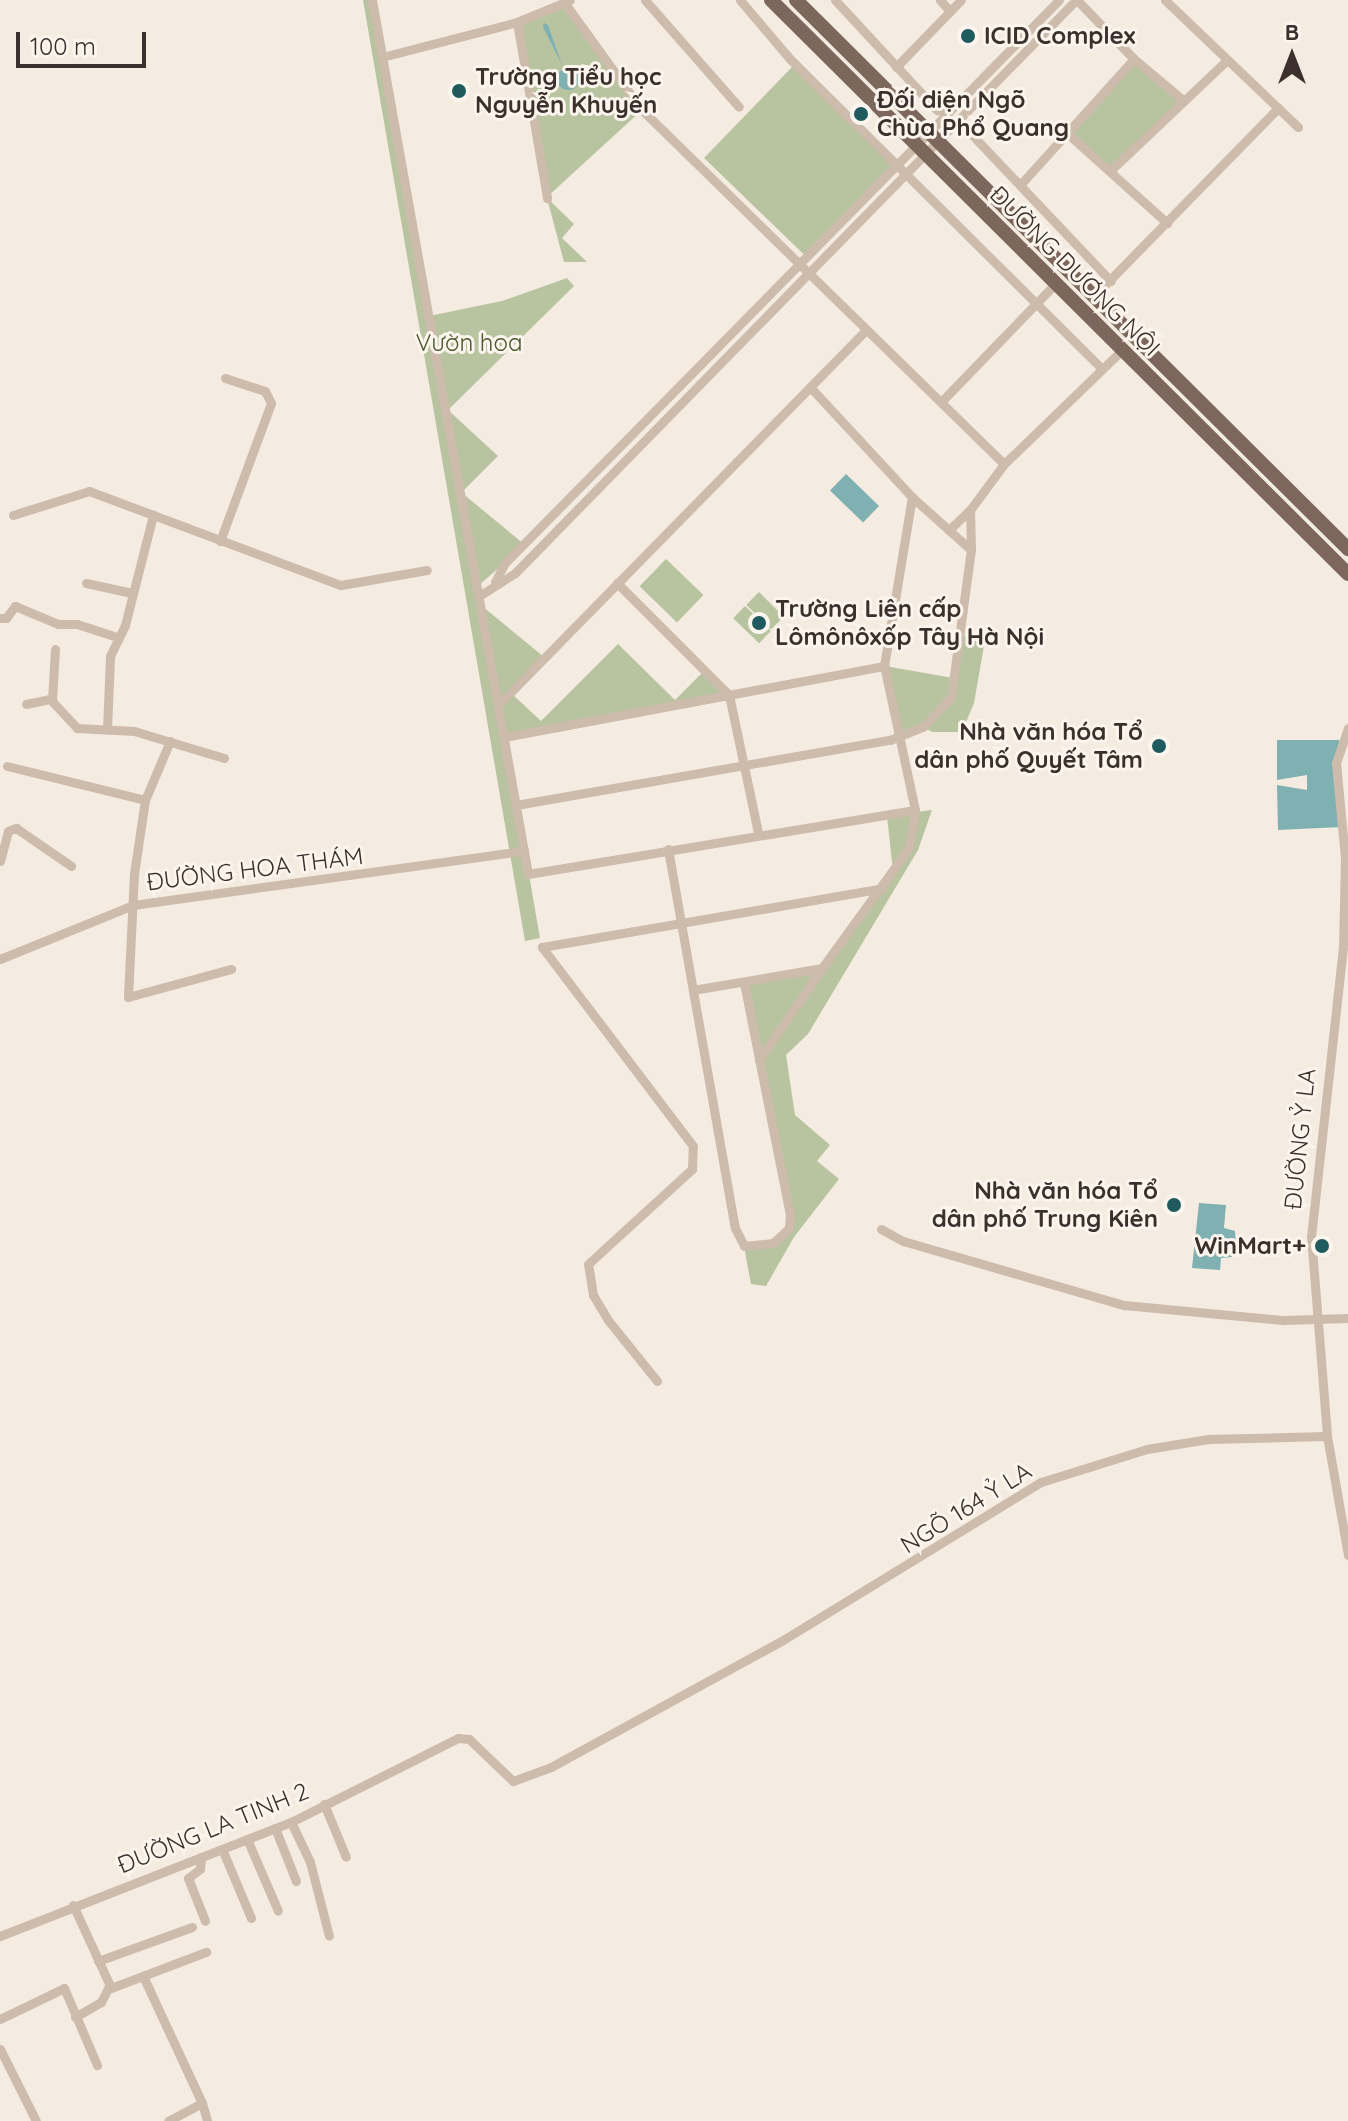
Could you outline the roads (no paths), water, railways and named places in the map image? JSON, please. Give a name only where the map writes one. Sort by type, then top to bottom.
[{"type":"main road","name":"ĐƯỜNG DƯƠNG NỘI","points":[[771,0],[1348,574]]},
{"type":"main road","name":"ĐƯỜNG DƯƠNG NỘI","points":[[796,0],[1348,549]]},
{"type":"street","points":[[372,0],[528,874],[758,833],[915,810]]},
{"type":"street","points":[[645,0],[739,107]]},
{"type":"street","points":[[740,0],[896,165],[1039,303],[1101,368]]},
{"type":"street","points":[[835,0],[937,110],[949,112]]},
{"type":"street","points":[[940,0],[950,11]]},
{"type":"street","points":[[896,67],[961,0]]},
{"type":"street","points":[[479,596],[495,582],[515,573],[906,175],[949,112],[1059,0]]},
{"type":"street","points":[[933,137],[958,120],[1076,0],[1134,59],[1184,101]]},
{"type":"street","points":[[1165,0],[1298,127]]},
{"type":"street","points":[[382,57],[517,22],[567,1],[642,110],[1004,464]]},
{"type":"street","points":[[517,22],[547,198]]},
{"type":"street","points":[[1020,185],[1069,135],[1134,59]]},
{"type":"street","points":[[1110,171],[1227,60]]},
{"type":"street","points":[[1095,295],[1278,108]]},
{"type":"street","points":[[958,120],[1111,281]]},
{"type":"street","points":[[1069,135],[1167,223]]},
{"type":"street","points":[[495,582],[504,564],[896,165],[921,150]]},
{"type":"street","points":[[941,402],[1056,283]]},
{"type":"street","points":[[499,704],[865,331]]},
{"type":"street","points":[[949,530],[970,510],[1004,464],[1122,350]]},
{"type":"street","points":[[220,541],[271,403],[265,391],[225,378]]},
{"type":"street","points":[[810,387],[912,497],[971,550]]},
{"type":"street","points":[[13,515],[84,491],[341,585],[427,570]]},
{"type":"street","points":[[759,1060],[909,848],[915,810],[884,666],[912,497]]},
{"type":"street","points":[[516,805],[900,738],[923,727],[951,697],[971,550],[970,510]]},
{"type":"street","points":[[107,729],[108,669],[153,515]]},
{"type":"street","points":[[86,583],[132,593]]},
{"type":"street","points":[[617,583],[729,695],[758,833]]},
{"type":"street","points":[[0,618],[5,619],[15,606],[58,624],[77,624],[117,637]]},
{"type":"street","points":[[55,649],[52,700],[74,727],[107,729],[170,741],[224,758]]},
{"type":"street","points":[[504,737],[884,666]]},
{"type":"street","points":[[26,704],[52,700]]},
{"type":"street","points":[[883,741],[897,722]]},
{"type":"street","name":"ĐƯỜNG Ỷ LA","points":[[1348,728],[1336,763],[1345,859],[1343,947],[1311,1236],[1327,1436],[1348,1555]]},
{"type":"street","points":[[170,741],[145,800],[133,905],[128,997],[231,969]]},
{"type":"street","points":[[7,766],[145,800]]},
{"type":"street","points":[[0,861],[8,831],[16,828],[71,866]]},
{"type":"street","points":[[668,849],[735,1228],[744,1246],[773,1243],[789,1228],[790,1215],[744,983]]},
{"type":"street","name":"ĐƯỜNG HOA THÁM","points":[[0,959],[133,905],[524,851]]},
{"type":"street","points":[[657,1381],[608,1320],[593,1295],[588,1264],[692,1169],[693,1146],[542,947],[883,888]]},
{"type":"street","points":[[693,990],[822,968]]},
{"type":"street","points":[[881,1229],[903,1241],[1124,1305],[1319,1320],[1348,1318]]},
{"type":"street","name":"NGÕ 164 Ỷ LA","points":[[513,1781],[619,1733],[672,1698],[783,1640],[1041,1482],[1147,1449],[1208,1439],[1327,1436]]},
{"type":"street","name":"ĐƯỜNG LA TINH 2","points":[[0,1936],[291,1822],[458,1738],[469,1739],[503,1777],[513,1781]]},
{"type":"street","points":[[324,1804],[346,1857]]},
{"type":"street","points":[[291,1822],[310,1862],[329,1936]]},
{"type":"street","points":[[275,1828],[296,1881]]},
{"type":"street","points":[[247,1839],[278,1911]]},
{"type":"street","points":[[222,1849],[251,1918]]},
{"type":"street","points":[[201,1857],[200,1869],[188,1878],[205,1921]]},
{"type":"street","points":[[73,1905],[109,1986]]},
{"type":"street","points":[[98,1961],[192,1927]]},
{"type":"street","points":[[75,2017],[101,2002],[109,1986],[206,1952]]},
{"type":"street","points":[[143,1976],[202,2103],[207,2121]]},
{"type":"street","points":[[0,2019],[64,1988],[97,2065]]},
{"type":"street","points":[[0,2049],[36,2121]]},
{"type":"street","points":[[168,2121],[202,2103]]},
{"type":"water","points":[[544,23],[548,25],[562,65],[543,27]]},
{"type":"water","points":[[568,68],[576,71],[579,79],[576,87],[568,90],[560,87],[557,79],[560,71]]},
{"type":"water","points":[[846,474],[879,506],[863,522],[830,491]]},
{"type":"water","points":[[1277,740],[1339,740],[1341,827],[1278,830],[1277,785],[1307,790],[1307,775],[1277,780]]},
{"type":"water","points":[[1199,1203],[1226,1205],[1224,1228],[1235,1231],[1236,1248],[1232,1257],[1221,1258],[1220,1270],[1192,1268]]},
{"type":"place","name":"ICID Complex","points":[[968,36]]},
{"type":"place","name":"Trường Tiểu học Nguyễn Khuyến","points":[[459,91]]},
{"type":"place","name":"Đối diện Ngõ Chùa Phổ Quang","points":[[861,114]]},
{"type":"place","name":"Trường Liên cấp Lômônôxốp Tây Hà Nội","points":[[759,623]]},
{"type":"place","name":"Nhà văn hóa Tổ dân phố Quyết Tâm","points":[[1159,746]]},
{"type":"place","name":"Nhà văn hóa Tổ dân phố Trung Kiên","points":[[1174,1205]]},
{"type":"place","name":"WinMart+","points":[[1322,1246]]},
{"type":"park label","name":"Vườn hoa","points":[[469,343]]}]
